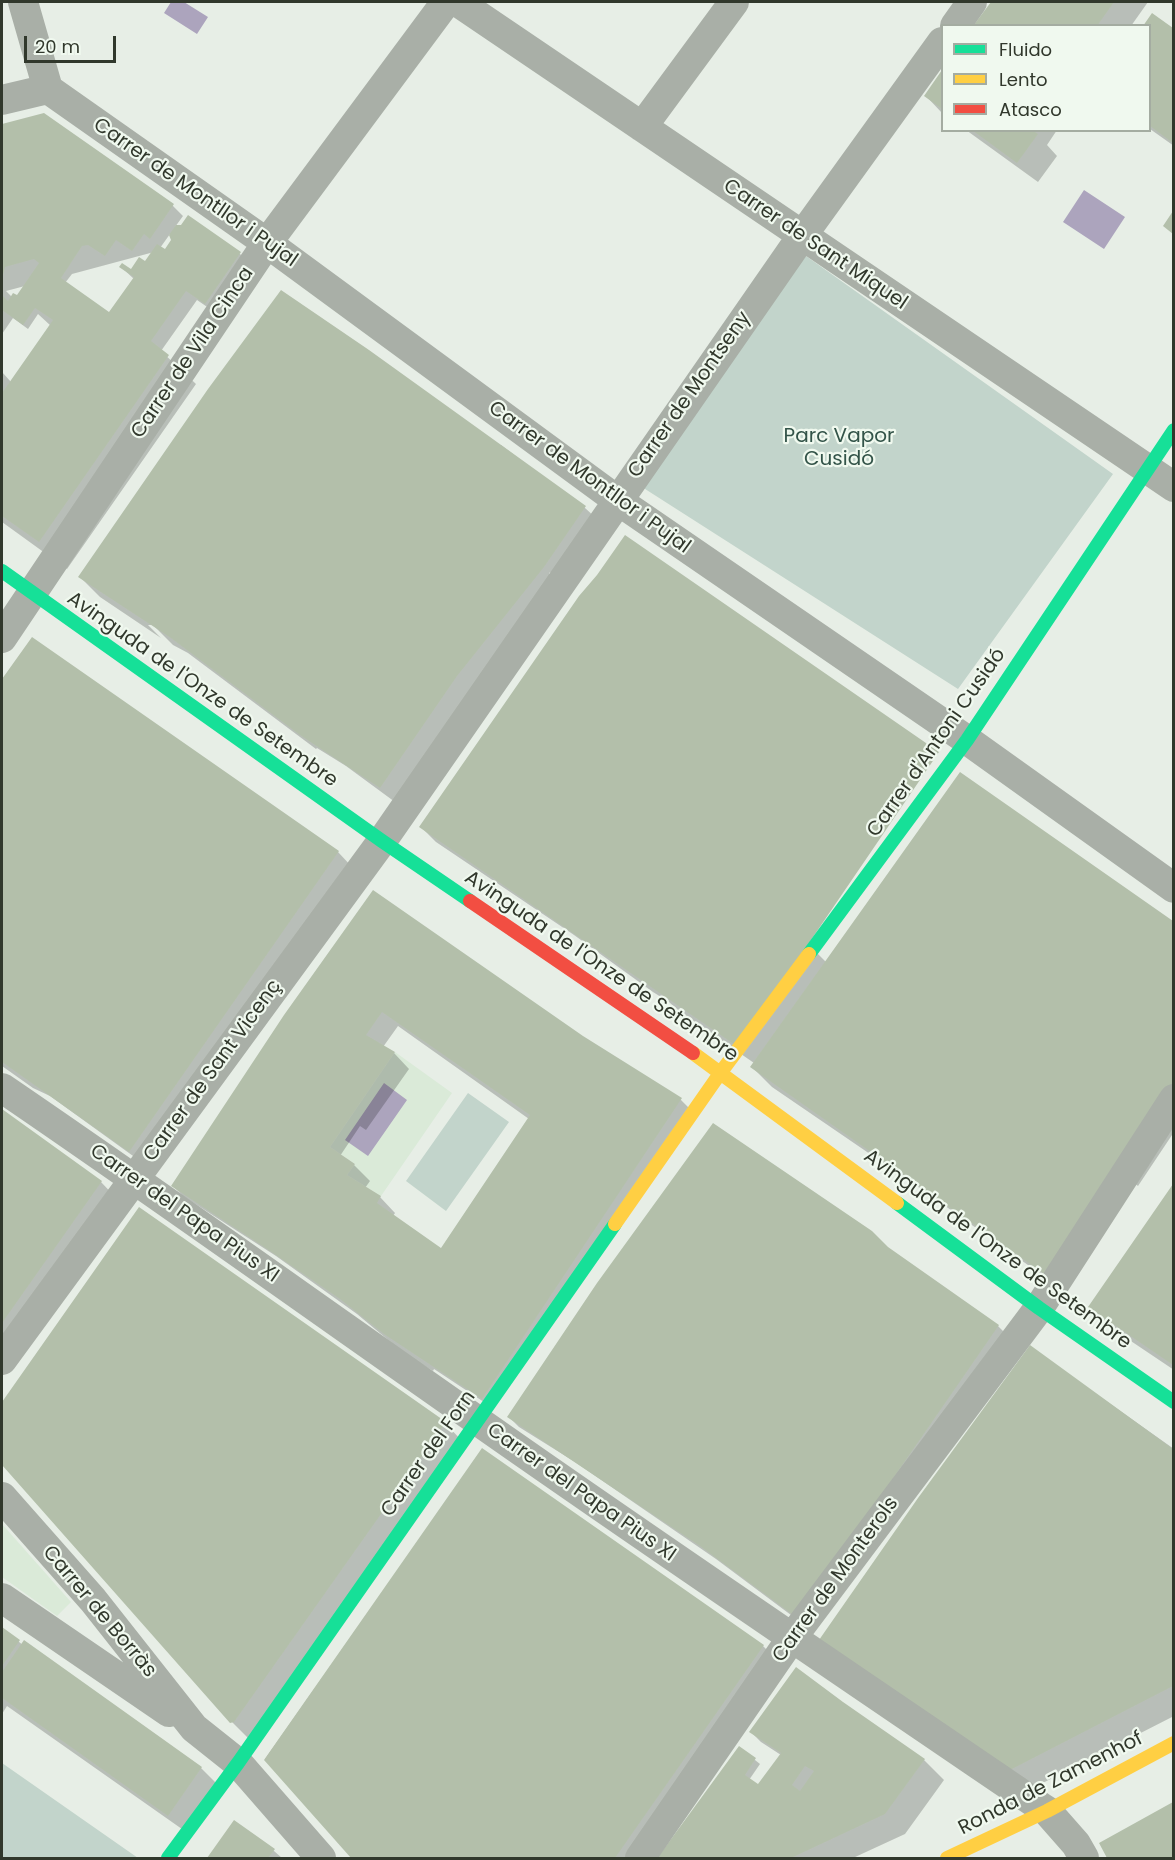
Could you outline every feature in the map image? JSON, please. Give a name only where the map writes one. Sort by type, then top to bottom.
[{"type":"street","points":[[2,100],[48,89],[23,2]]},
{"type":"street","name":"Carrer de Vila Cinca","points":[[2,638],[267,243],[446,2]]},
{"type":"street","name":"Carrer de Sant Miquel","points":[[458,2],[1173,487]]},
{"type":"street","points":[[642,127],[734,2]]},
{"type":"street","points":[[956,24],[972,2]]},
{"type":"street","name":"Carrer de Montseny","points":[[382,841],[802,236],[941,43]]},
{"type":"street","name":"Carrer de Montllor i Pujal","points":[[48,89],[267,243],[617,500],[967,740],[1173,888]]},
{"type":"street","name":"Carrer d'Antoni Cusidó","points":[[721,1072],[967,740],[1173,430]]},
{"type":"street","name":"Avinguda de l'Onze de Setembre","points":[[2,571],[382,841],[721,1072],[1039,1308],[1173,1402]]},
{"type":"street","name":"Carrer de Sant Vicenç","points":[[2,1360],[382,841]]},
{"type":"street","name":"Carrer del Forn","points":[[168,1858],[238,1763],[721,1072]]},
{"type":"street","name":"Carrer del Papa Pius XI","points":[[2,1088],[791,1639],[1047,1811],[1076,1844],[1084,1858]]},
{"type":"street","name":"Carrer de Monterols","points":[[640,1858],[791,1639],[1039,1308],[1173,1099]]},
{"type":"street","name":"Carrer de Borràs","points":[[2,1497],[93,1600],[194,1728]]},
{"type":"street","name":"Carrer de Borràs","points":[[2,1598],[194,1728],[238,1763],[321,1858]]},
{"type":"street","name":"Ronda de Zamenhof","points":[[947,1858],[1047,1811],[1173,1743]]},
{"type":"green space","name":"Parc Vapor Cusidó","points":[[806,256],[1113,474],[958,689],[631,480]]},
{"type":"green space","points":[[468,1093],[509,1122],[446,1211],[406,1181]]},
{"type":"green space","points":[[2,1763],[138,1858],[2,1858]]},
{"type":"shaded area","points":[[171,2],[184,2],[208,17],[197,34],[164,13]]},
{"type":"shaded area","points":[[1084,190],[1125,217],[1104,249],[1063,222]]},
{"type":"shaded area","points":[[395,1052],[452,1093],[381,1196],[347,1175],[355,1164],[330,1147]]},
{"type":"shaded area","points":[[384,1083],[407,1100],[368,1156],[345,1140]]},
{"type":"shaded area","points":[[2,1524],[71,1602],[57,1616],[2,1577]]},
{"type":"building","points":[[991,2],[1114,2],[1098,24],[974,24]]},
{"type":"building","points":[[1152,13],[1173,28],[1173,143],[1151,127],[1151,24],[1144,24]]},
{"type":"building","points":[[941,71],[941,108],[924,96]]},
{"type":"building","points":[[44,113],[174,204],[150,239],[144,234],[132,251],[116,240],[105,256],[88,245],[82,246],[61,278],[109,312],[134,277],[119,267],[122,263],[131,269],[139,257],[145,261],[157,244],[165,249],[171,240],[169,235],[176,225],[181,225],[188,215],[241,252],[205,304],[186,291],[151,341],[169,355],[39,542],[2,516],[2,393],[53,320],[35,308],[23,325],[2,310],[2,295],[8,301],[13,293],[17,295],[39,263],[34,259],[5,267],[2,279],[2,124]]},
{"type":"building","points":[[975,132],[1035,132],[1038,134],[1017,163]]},
{"type":"building","points":[[1173,211],[1173,234],[1163,226]]},
{"type":"building","points":[[281,290],[369,350],[586,506],[544,567],[457,676],[380,788],[300,735],[171,638],[78,577],[208,389]]},
{"type":"building","points":[[625,535],[939,752],[738,1047],[419,827],[579,596]]},
{"type":"building","points":[[32,637],[339,851],[129,1152],[2,1062],[2,679]]},
{"type":"building","points":[[960,772],[1173,921],[1173,1084],[1047,1276],[750,1067]]},
{"type":"building","points":[[373,890],[583,1036],[682,1098],[482,1399],[384,1334],[340,1299],[171,1186],[284,1015]],"holes":[[[382,1012],[530,1115],[441,1248],[377,1203],[381,1196],[347,1175],[355,1164],[330,1147],[395,1052],[366,1035]]]},
{"type":"building","points":[[2,1109],[102,1181],[2,1323]]},
{"type":"building","points":[[713,1123],[872,1231],[888,1247],[999,1325],[885,1490],[793,1615],[700,1546],[507,1417],[597,1283]]},
{"type":"building","points":[[1173,1184],[1173,1365],[1088,1307]]},
{"type":"building","points":[[139,1207],[446,1422],[234,1722],[230,1723],[2,1465],[2,1402]]},
{"type":"building","points":[[1030,1345],[1173,1449],[1173,1686],[1008,1771],[819,1640],[918,1498]]},
{"type":"building","points":[[482,1448],[764,1645],[615,1858],[351,1858],[264,1760]]},
{"type":"building","points":[[2,1627],[20,1640],[2,1666]]},
{"type":"building","points":[[24,1640],[202,1767],[168,1816],[2,1698],[2,1672]]},
{"type":"building","points":[[796,1667],[925,1759],[885,1814],[791,1858],[658,1857],[739,1746],[756,1758],[745,1775],[758,1784],[781,1753],[749,1732]],"holes":[[[805,1766],[814,1771],[800,1791],[792,1785]]]},
{"type":"building","points":[[1173,1802],[1173,1858],[1107,1858],[1099,1843]]},
{"type":"building","points":[[234,1820],[275,1849],[268,1858],[207,1858]]},
{"type":"traffic: fast","points":[[809,954],[967,740],[1174,430]]},
{"type":"traffic: fast","points":[[2,571],[470,901]]},
{"type":"traffic: fast","points":[[897,1203],[1039,1308],[1174,1402]]},
{"type":"traffic: fast","points":[[168,1858],[238,1763],[615,1224]]},
{"type":"traffic: slow","points":[[615,1224],[721,1072],[809,954]]},
{"type":"traffic: slow","points":[[693,1053],[897,1203]]},
{"type":"traffic: slow","points":[[947,1858],[1047,1811],[1174,1743]]},
{"type":"traffic: jam","points":[[470,901],[693,1053]]}]
